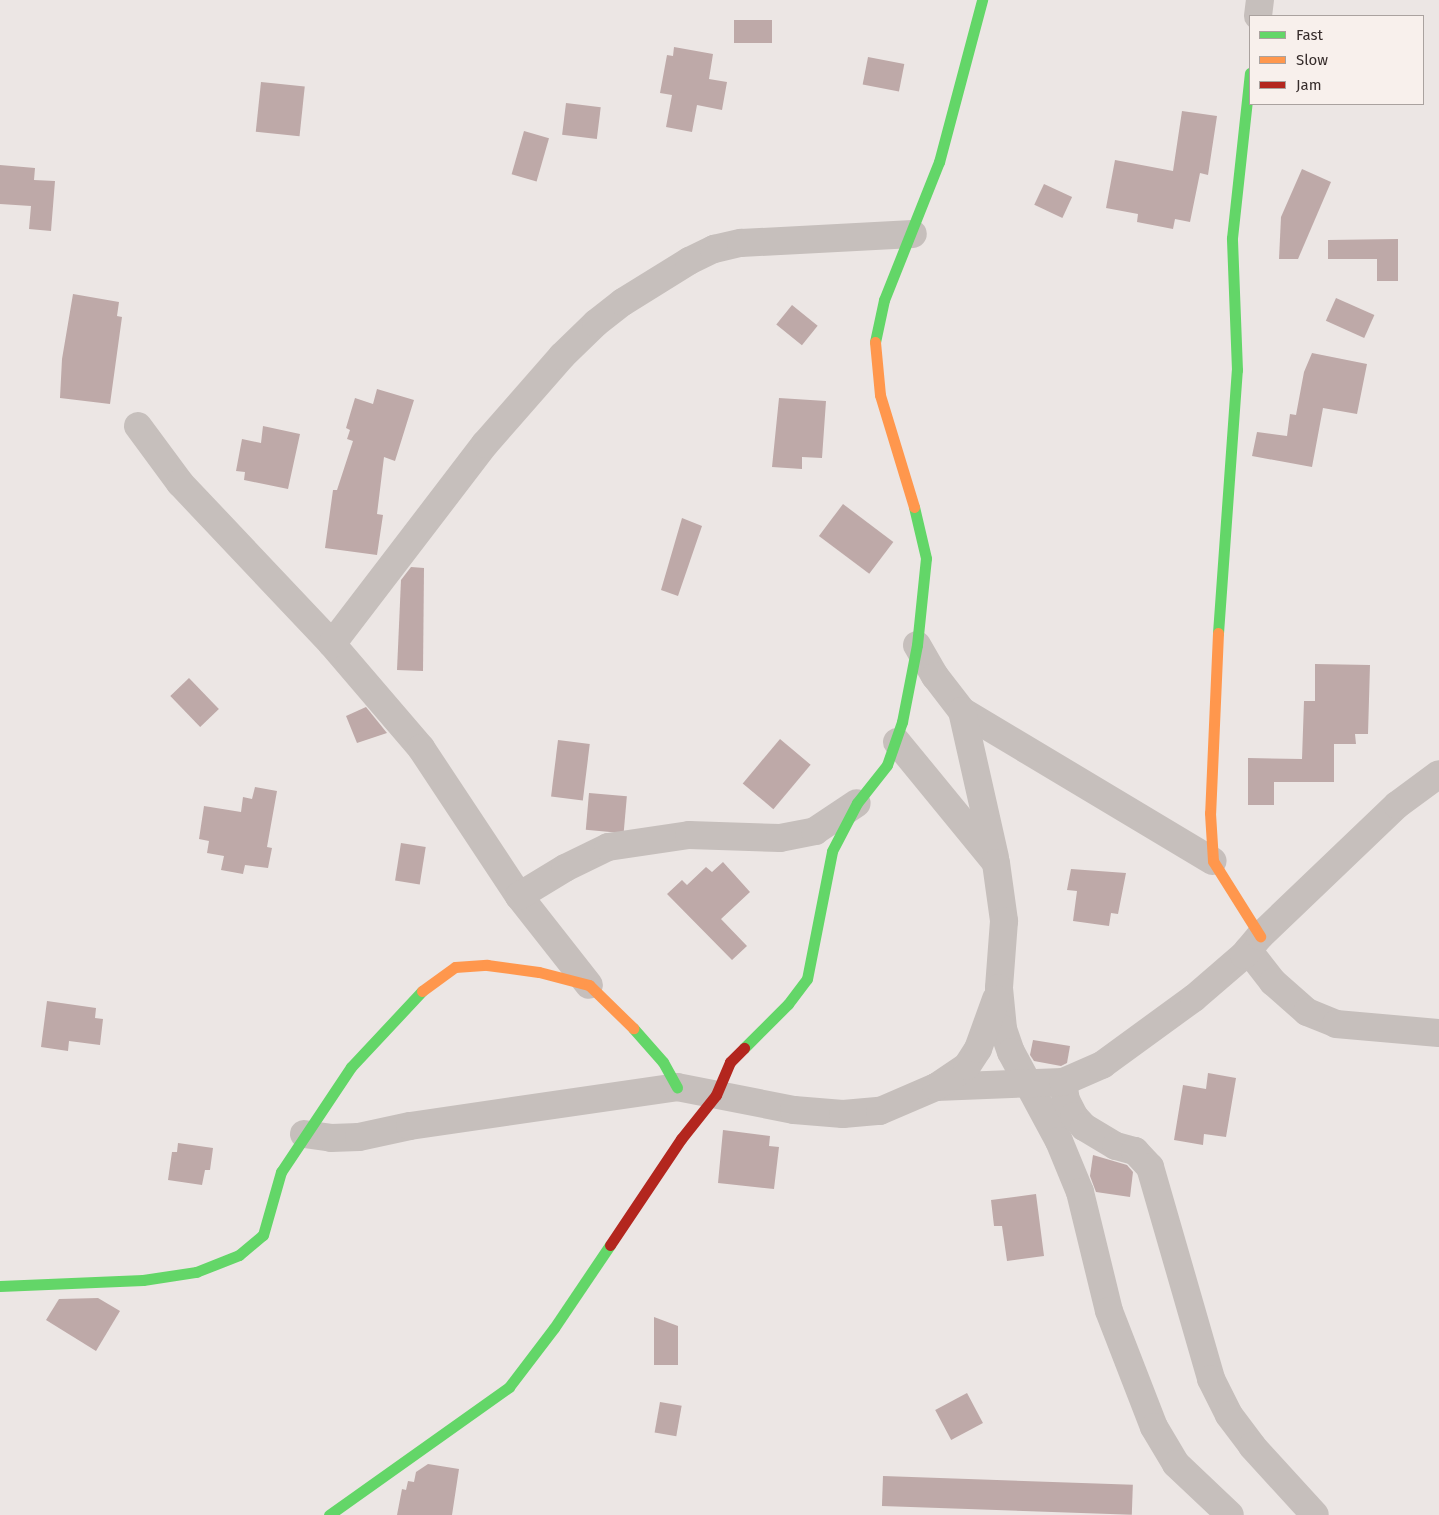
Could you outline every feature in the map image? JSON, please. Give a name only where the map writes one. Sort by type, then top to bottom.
[{"type":"street","points":[[329,1515],[509,1387],[554,1328],[681,1139],[716,1095],[730,1062],[788,1004],[807,979],[832,851],[857,803],[887,765],[897,742],[917,645],[926,558],[904,468],[880,395],[874,360],[876,330],[884,300],[913,234],[939,162],[982,0]]},
{"type":"street","points":[[1258,15],[1260,0]]},
{"type":"street","points":[[1249,82],[1232,238],[1237,370],[1221,567],[1210,813],[1212,861],[1273,982],[1307,1012],[1336,1024],[1439,1033]]},
{"type":"street","points":[[332,644],[484,444],[562,356],[623,302],[690,261],[714,249],[741,243],[913,234]]},
{"type":"street","points":[[138,426],[180,484],[332,644],[421,748],[519,896],[589,986],[640,1035],[664,1062],[677,1087]]},
{"type":"street","points":[[917,645],[935,676],[962,711],[1212,861]]},
{"type":"street","points":[[962,711],[996,863],[1004,921],[999,988],[1002,1029],[1011,1052],[1031,1085],[1059,1141],[1080,1192],[1109,1311],[1154,1427],[1176,1464],[1230,1515]]},
{"type":"street","points":[[897,742],[996,863]]},
{"type":"street","points":[[936,1087],[1031,1085],[1063,1082],[1102,1065],[1194,998],[1397,806],[1439,774]]},
{"type":"street","points":[[519,896],[565,868],[608,848],[689,835],[780,838],[816,831],[857,803]]},
{"type":"street","points":[[0,1286],[142,1280],[196,1272],[239,1255],[263,1235],[281,1172],[304,1134],[350,1066],[412,998],[455,967],[487,965],[539,972],[589,986]]},
{"type":"street","points":[[304,1134],[331,1138],[359,1137],[410,1126],[677,1087],[794,1110],[843,1114],[880,1111],[957,1076],[971,1061],[987,1028],[999,988]]},
{"type":"street","points":[[1063,1082],[1074,1116],[1084,1127],[1116,1146],[1135,1151],[1147,1162],[1211,1379],[1229,1415],[1252,1446],[1315,1515]]},
{"type":"building","points":[[734,20],[772,20],[772,43],[734,43]]},
{"type":"building","points":[[674,47],[713,54],[709,79],[727,82],[722,110],[697,105],[692,132],[666,127],[672,95],[660,93],[667,55],[673,56]]},
{"type":"building","points":[[868,57],[904,64],[899,92],[863,84]]},
{"type":"building","points":[[261,82],[305,87],[300,136],[256,132]]},
{"type":"building","points":[[566,103],[601,107],[597,139],[562,135]]},
{"type":"building","points":[[1182,111],[1217,116],[1208,175],[1200,173],[1190,222],[1175,219],[1173,229],[1137,222],[1138,214],[1106,208],[1115,160],[1173,171]]},
{"type":"building","points":[[524,131],[549,138],[537,181],[512,174]]},
{"type":"building","points":[[0,165],[35,168],[34,180],[55,181],[51,231],[29,229],[31,206],[0,204]]},
{"type":"building","points":[[1302,169],[1331,182],[1298,259],[1279,259],[1281,217]]},
{"type":"building","points":[[1044,184],[1072,197],[1062,218],[1034,205]]},
{"type":"building","points":[[1398,239],[1398,281],[1377,281],[1377,259],[1328,259],[1328,240]]},
{"type":"building","points":[[73,294],[119,302],[117,316],[122,317],[110,404],[60,398],[62,359]]},
{"type":"building","points":[[1336,298],[1374,315],[1364,338],[1326,321]]},
{"type":"building","points":[[792,305],[818,326],[802,345],[776,324]]},
{"type":"building","points":[[1312,353],[1367,364],[1357,414],[1323,408],[1312,467],[1252,456],[1257,432],[1287,436],[1290,414],[1296,415],[1304,372]]},
{"type":"building","points":[[377,389],[414,400],[395,461],[384,457],[377,514],[383,515],[377,555],[325,548],[333,490],[337,490],[353,441],[347,439],[350,430],[346,428],[355,398],[373,404]]},
{"type":"building","points":[[779,398],[826,401],[822,458],[802,457],[802,469],[772,467]]},
{"type":"building","points":[[263,426],[300,434],[288,489],[244,480],[245,472],[236,471],[242,439],[261,443]]},
{"type":"building","points":[[843,504],[893,542],[869,574],[819,536]]},
{"type":"building","points":[[682,518],[702,526],[678,596],[661,590]]},
{"type":"building","points":[[411,567],[424,568],[423,671],[397,670],[401,580]]},
{"type":"building","points":[[1315,664],[1370,665],[1368,734],[1355,734],[1356,744],[1334,744],[1334,782],[1274,782],[1274,805],[1248,805],[1248,758],[1302,759],[1304,701],[1315,701]]},
{"type":"building","points":[[189,678],[219,709],[200,727],[170,696]]},
{"type":"building","points":[[366,707],[387,733],[357,743],[346,716]]},
{"type":"building","points":[[780,739],[811,765],[773,809],[743,783]]},
{"type":"building","points":[[558,740],[590,744],[583,800],[551,797]]},
{"type":"building","points":[[255,787],[277,791],[267,847],[272,848],[268,868],[245,865],[243,874],[221,870],[224,856],[207,853],[209,841],[199,839],[204,806],[241,812],[243,797],[252,799]]},
{"type":"building","points":[[589,793],[627,796],[624,833],[586,830]]},
{"type":"building","points":[[401,843],[426,847],[420,884],[395,881]]},
{"type":"building","points":[[723,862],[750,892],[721,919],[747,946],[732,960],[667,894],[682,880],[687,885],[706,867],[712,872]]},
{"type":"building","points":[[1071,869],[1126,873],[1118,914],[1111,913],[1109,926],[1073,921],[1077,891],[1067,890]]},
{"type":"building","points":[[47,1001],[96,1008],[95,1018],[103,1019],[100,1045],[69,1041],[68,1051],[41,1047]]},
{"type":"building","points":[[1033,1040],[1070,1046],[1067,1063],[1061,1066],[1034,1061],[1030,1055]]},
{"type":"building","points":[[1208,1073],[1236,1078],[1226,1137],[1204,1134],[1203,1145],[1174,1140],[1183,1085],[1206,1089]]},
{"type":"building","points":[[723,1130],[770,1136],[769,1146],[779,1147],[774,1189],[718,1183]]},
{"type":"building","points":[[178,1143],[213,1148],[210,1170],[205,1170],[202,1185],[168,1180],[172,1152],[177,1152]]},
{"type":"building","points":[[1093,1155],[1127,1165],[1133,1172],[1130,1197],[1096,1192],[1090,1176]]},
{"type":"building","points":[[1036,1194],[1044,1256],[1007,1261],[1002,1226],[994,1226],[991,1200]]},
{"type":"building","points":[[98,1298],[120,1311],[96,1351],[46,1320],[59,1299]]},
{"type":"building","points":[[654,1317],[678,1326],[678,1365],[654,1365]]},
{"type":"building","points":[[967,1393],[983,1423],[951,1440],[935,1410]]},
{"type":"building","points":[[660,1402],[682,1406],[676,1436],[655,1433]]},
{"type":"building","points":[[428,1464],[459,1469],[452,1515],[397,1515],[402,1489],[406,1490],[408,1481],[414,1482],[416,1472]]},
{"type":"building","points":[[883,1476],[1133,1485],[1132,1515],[882,1506]]},
{"type":"traffic: fast","points":[[875,342],[884,300],[939,162],[982,0]]},
{"type":"traffic: fast","points":[[1218,633],[1237,370],[1232,238],[1249,82]]},
{"type":"traffic: fast","points":[[744,1048],[788,1004],[807,979],[832,851],[857,803],[887,765],[902,722],[917,645],[926,558],[914,507]]},
{"type":"traffic: fast","points":[[0,1286],[143,1280],[196,1272],[239,1255],[263,1235],[281,1172],[351,1067],[422,991]]},
{"type":"traffic: fast","points":[[633,1028],[663,1062],[677,1087]]},
{"type":"traffic: fast","points":[[329,1515],[509,1387],[554,1328],[610,1245]]},
{"type":"traffic: slow","points":[[875,342],[880,395],[914,507]]},
{"type":"traffic: slow","points":[[1218,633],[1210,813],[1213,861],[1260,936]]},
{"type":"traffic: slow","points":[[422,991],[455,967],[487,965],[539,972],[589,985],[633,1028]]},
{"type":"traffic: jam","points":[[610,1245],[681,1139],[716,1095],[730,1062],[744,1048]]}]
